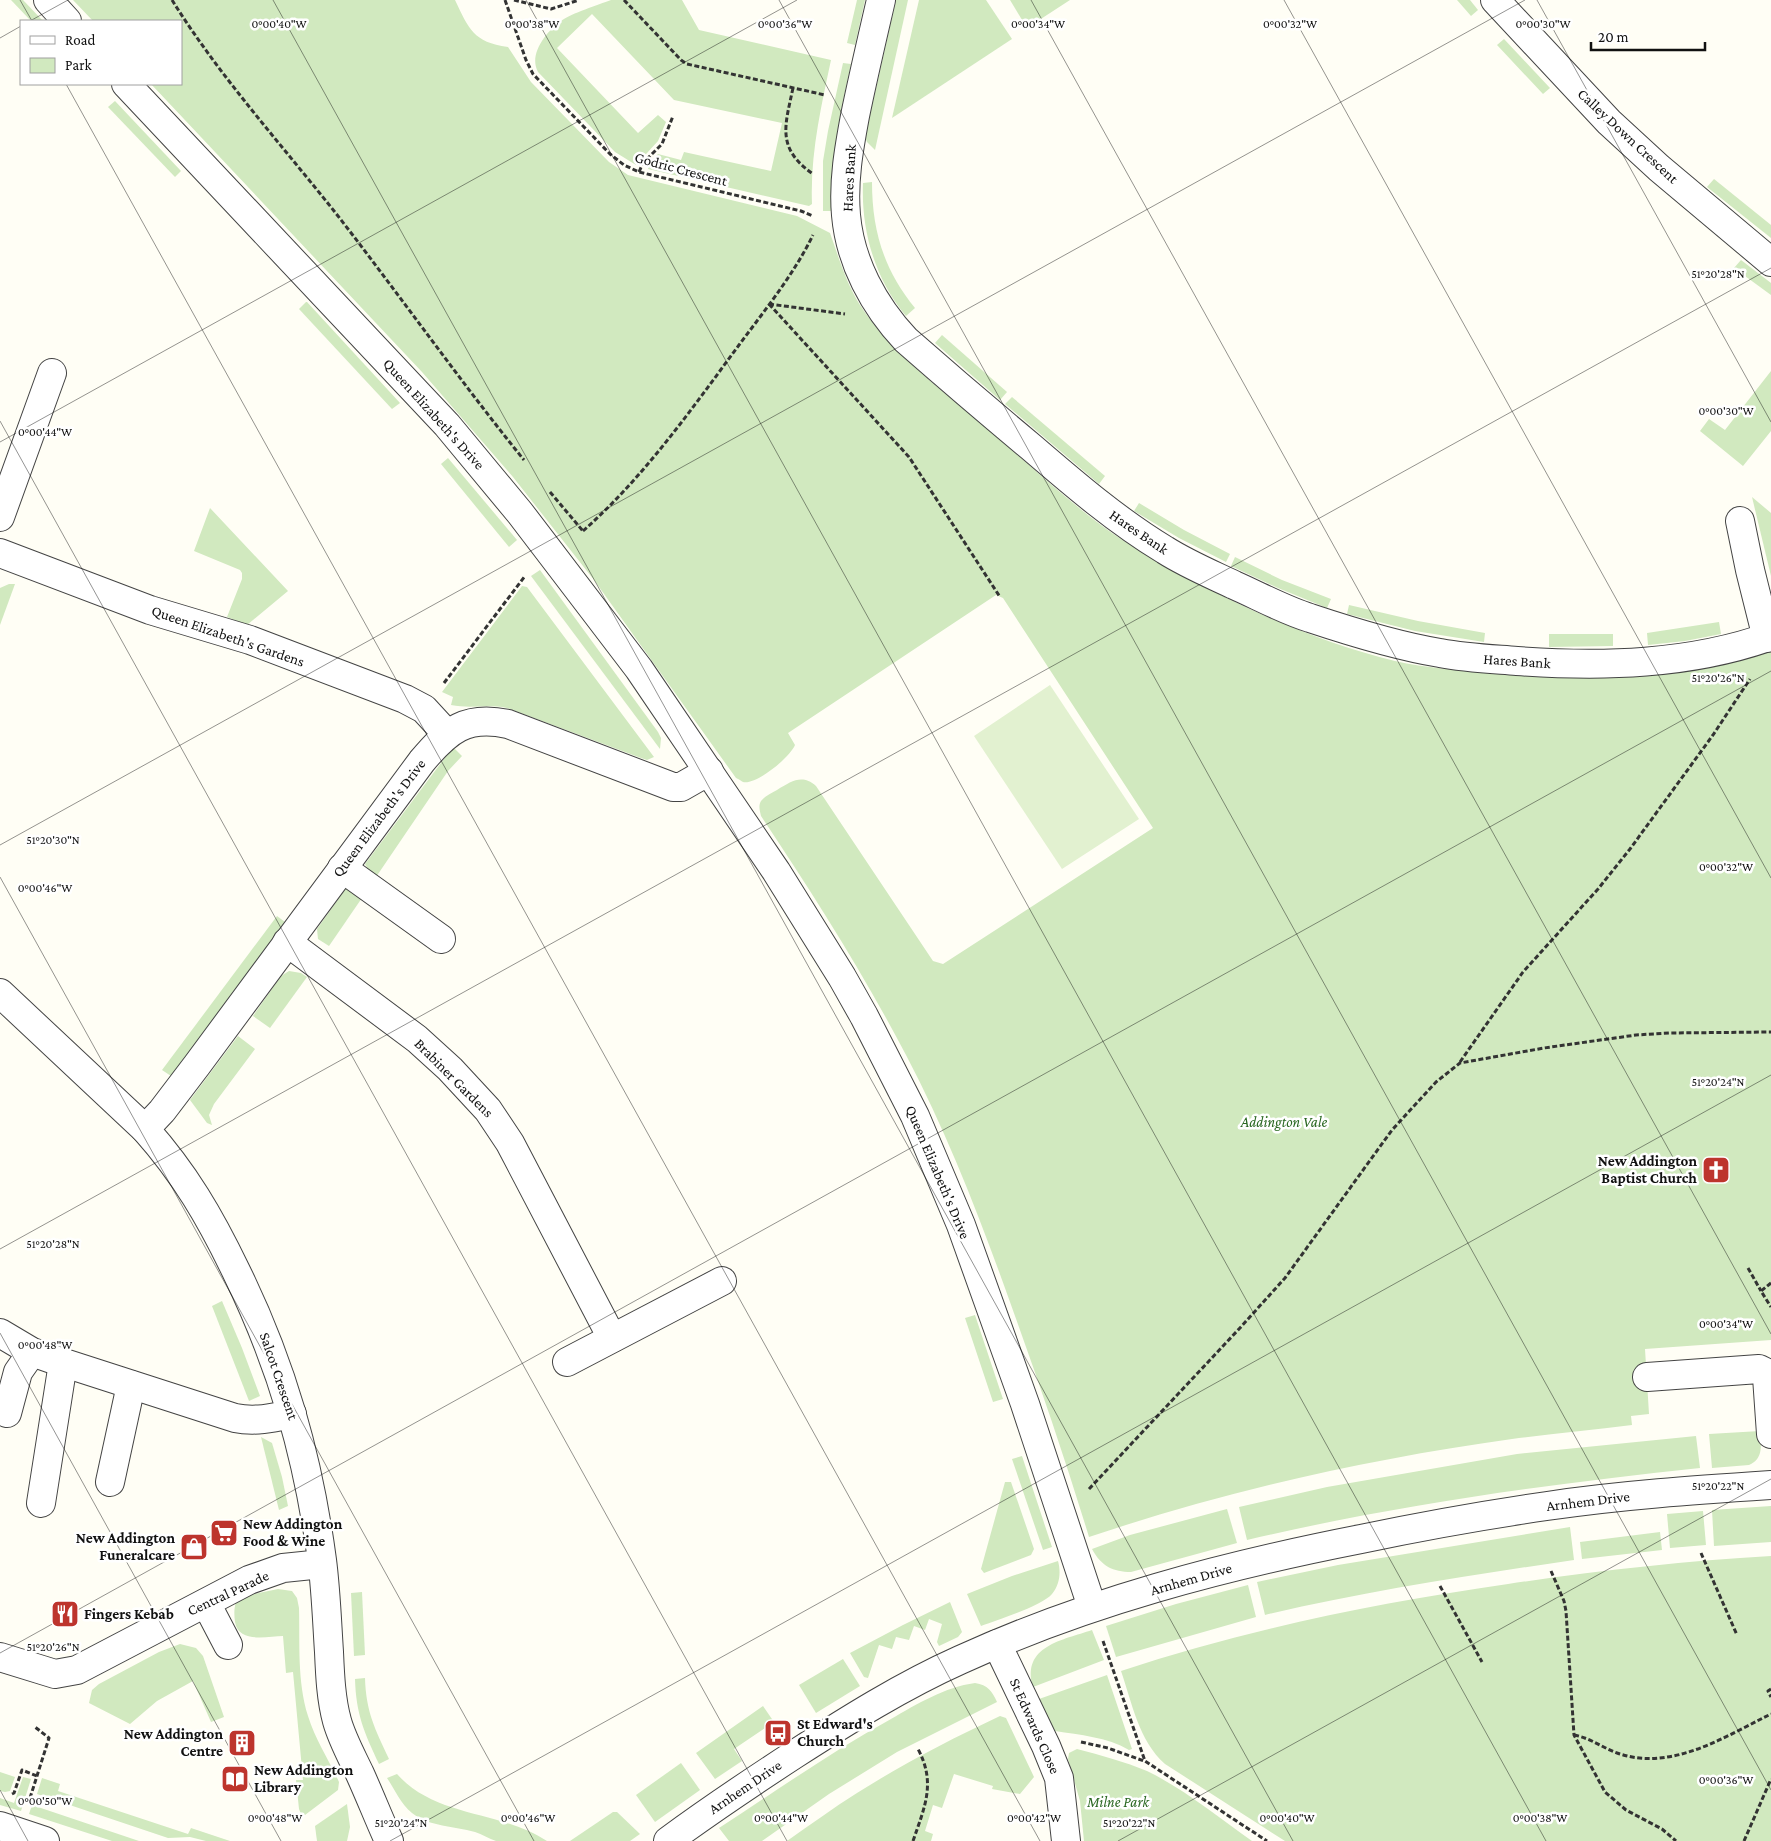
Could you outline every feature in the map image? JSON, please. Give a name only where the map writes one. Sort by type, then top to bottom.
[{"type":"street","points":[[48,0],[67,20]]},
{"type":"street","name":"Hares Bank","points":[[881,0],[865,66],[850,144],[846,186],[846,216],[852,247],[862,274],[889,322],[906,340],[1067,478],[1123,523],[1167,552],[1308,618],[1439,653],[1480,659],[1556,664],[1622,663],[1656,661],[1699,654],[1770,637]]},
{"type":"street","name":"Calley Down Crescent","points":[[1495,0],[1610,122],[1666,174],[1771,262]]},
{"type":"street","name":"Queen Elizabeth's Drive","points":[[127,85],[447,425],[552,554],[639,669],[776,871],[842,977],[915,1116],[970,1248],[1092,1607]]},
{"type":"street","points":[[0,517],[52,373]]},
{"type":"street","points":[[1740,521],[1750,570],[1770,637]]},
{"type":"street","name":"Queen Elizabeth's Gardens","points":[[0,552],[150,610],[250,640],[405,699],[424,709],[447,734]]},
{"type":"street","name":"Queen Elizabeth's Drive","points":[[145,1129],[176,1094],[422,761],[447,734],[466,723],[475,721],[492,721],[508,724],[673,787],[681,787],[709,771]]},
{"type":"street","points":[[342,868],[441,939]]},
{"type":"street","name":"Brabiner Gardens","points":[[287,942],[416,1039],[450,1069],[488,1110],[510,1143],[612,1338]]},
{"type":"street","name":"Salcot Crescent","points":[[0,993],[145,1129],[182,1174],[202,1204],[251,1302],[271,1348],[292,1414],[315,1510],[322,1564],[330,1680],[337,1722],[389,1841]]},
{"type":"street","points":[[567,1362],[722,1281]]},
{"type":"street","points":[[0,1333],[32,1352],[63,1363],[249,1420],[262,1420],[292,1414]]},
{"type":"street","points":[[7,1413],[18,1372],[32,1352]]},
{"type":"street","points":[[41,1504],[63,1363]]},
{"type":"street","points":[[1647,1377],[1759,1369],[1765,1372],[1767,1378],[1771,1434]]},
{"type":"street","points":[[110,1482],[131,1385]]},
{"type":"street","name":"Arnhem Drive","points":[[668,1841],[757,1779],[864,1711],[941,1669],[997,1644],[1092,1607],[1258,1560],[1479,1516],[1652,1494],[1771,1486]]},
{"type":"street","name":"Central Parade","points":[[0,1657],[55,1674],[77,1670],[264,1574],[283,1568],[322,1564]]},
{"type":"street","points":[[206,1603],[228,1645]]},
{"type":"street","name":"St Edwards Close","points":[[997,1644],[1046,1746],[1059,1778],[1066,1841]]},
{"type":"street","points":[[0,1826],[45,1841]]},
{"type":"path","points":[[172,0],[211,58],[243,100],[336,214],[524,461]]},
{"type":"path","name":"Godric Crescent","points":[[505,0],[526,60],[533,74],[610,154],[624,166],[639,172],[801,210],[817,219]]},
{"type":"path","points":[[514,0],[551,9],[579,0]]},
{"type":"path","points":[[624,0],[687,64],[828,96]]},
{"type":"path","points":[[793,88],[785,135],[792,152],[798,160],[817,177]]},
{"type":"path","points":[[639,172],[643,162],[662,144],[673,116]]},
{"type":"path","points":[[424,709],[526,575],[583,531],[610,507],[682,423],[769,304],[807,248],[817,219],[846,216]]},
{"type":"path","points":[[769,304],[857,315],[873,313],[881,309]]},
{"type":"path","points":[[769,304],[908,457],[1000,597]]},
{"type":"path","points":[[547,489],[583,531]]},
{"type":"path","points":[[1061,1514],[1075,1504],[1285,1278],[1392,1130],[1436,1082],[1460,1063],[1523,972],[1598,889],[1630,849],[1761,664],[1770,637]]},
{"type":"path","points":[[1460,1063],[1544,1048],[1636,1035],[1771,1032]]},
{"type":"path","points":[[1748,1268],[1771,1308]]},
{"type":"path","points":[[1761,1291],[1771,1283]]},
{"type":"path","points":[[1701,1553],[1737,1635]]},
{"type":"path","points":[[1551,1571],[1564,1601],[1566,1611],[1574,1735],[1605,1792],[1626,1810],[1662,1829],[1676,1841]]},
{"type":"path","points":[[1440,1586],[1482,1662]]},
{"type":"path","points":[[1092,1607],[1145,1761]]},
{"type":"path","points":[[1771,1689],[1768,1691],[1771,1697]]},
{"type":"path","points":[[1574,1735],[1581,1736],[1621,1754],[1644,1758],[1659,1758],[1674,1756],[1704,1746],[1771,1714]]},
{"type":"path","points":[[30,1798],[49,1738],[35,1727]]},
{"type":"path","points":[[1046,1746],[1055,1742],[1076,1742],[1108,1748],[1145,1761],[1267,1841]]},
{"type":"path","points":[[913,1841],[928,1784],[926,1767],[918,1749]]},
{"type":"path","points":[[8,1796],[14,1793],[22,1770],[37,1776]]},
{"type":"path","points":[[1744,1841],[1771,1780]]},
{"type":"green space","points":[[11,0],[23,0],[42,20],[30,20]]},
{"type":"green space","name":"Addington Vale","points":[[73,0],[455,0],[464,19],[474,32],[487,42],[508,47],[531,82],[609,162],[628,175],[797,216],[830,233],[855,297],[873,324],[889,342],[924,375],[1097,522],[1143,552],[1226,598],[1281,623],[1338,645],[1395,661],[1418,665],[1489,673],[1560,677],[1631,676],[1667,673],[1737,661],[1771,651],[1771,1340],[1645,1349],[1649,1414],[1631,1416],[1632,1425],[1512,1439],[1404,1456],[1245,1491],[1141,1520],[1089,1537],[1051,1419],[999,1271],[936,1116],[873,994],[761,816],[760,808],[760,803],[764,798],[797,780],[806,780],[816,786],[933,961],[943,964],[1153,828],[1003,598],[996,595],[788,733],[795,745],[780,763],[764,775],[749,782],[743,782],[736,778],[594,580],[513,477],[422,372],[152,85],[182,85],[182,20],[92,20]]},
{"type":"green space","points":[[611,0],[682,0],[699,30],[831,60],[814,149],[812,204],[809,206],[648,169],[650,162],[658,154],[681,160],[684,152],[771,171],[782,123],[674,100],[592,14],[557,48],[638,133],[658,115],[666,122],[658,141],[636,165],[615,152],[538,72],[535,58],[540,44],[561,21],[585,9]]},
{"type":"green space","points":[[857,0],[865,0],[855,45],[847,43]]},
{"type":"green space","points":[[896,0],[908,0],[875,150],[865,137]]},
{"type":"green space","points":[[919,0],[986,0],[1012,39],[892,118]]},
{"type":"green space","points":[[1010,0],[1070,0],[1027,28]]},
{"type":"green space","points":[[1457,0],[1470,0],[1478,10],[1471,16]]},
{"type":"green space","points":[[1504,39],[1550,88],[1543,94],[1497,45]]},
{"type":"green space","points":[[843,63],[851,64],[834,155],[832,211],[823,211],[823,161]]},
{"type":"green space","points":[[115,101],[181,171],[175,177],[108,107]]},
{"type":"green space","points":[[1714,179],[1771,225],[1771,238],[1707,187]]},
{"type":"green space","points":[[872,182],[874,217],[882,249],[895,279],[915,308],[906,316],[886,286],[872,254],[865,219],[863,183]]},
{"type":"green space","points":[[1741,260],[1771,283],[1771,295],[1734,268]]},
{"type":"green space","points":[[306,302],[400,403],[392,409],[299,309]]},
{"type":"green space","points":[[942,335],[1007,392],[1000,400],[935,343]]},
{"type":"green space","points":[[1771,371],[1771,431],[1743,466],[1700,431],[1709,419],[1725,430]]},
{"type":"green space","points":[[1012,397],[1105,476],[1099,484],[1005,404]]},
{"type":"green space","points":[[448,458],[517,540],[509,547],[441,464]]},
{"type":"green space","points":[[1752,497],[1771,513],[1771,576]]},
{"type":"green space","points":[[1139,503],[1184,530],[1230,554],[1226,562],[1179,538],[1134,511]]},
{"type":"green space","points":[[210,508],[288,591],[247,625],[227,617],[242,579],[240,570],[194,551]]},
{"type":"green space","points":[[1235,557],[1282,580],[1331,599],[1327,608],[1231,566]]},
{"type":"green space","points":[[540,570],[658,732],[661,738],[660,749],[531,576]]},
{"type":"green space","points":[[9,584],[15,584],[0,625],[0,588]]},
{"type":"green space","points":[[522,586],[527,587],[654,757],[647,760],[641,758],[507,708],[451,705],[453,697],[442,692]]},
{"type":"green space","points":[[1349,605],[1418,621],[1485,633],[1484,642],[1415,631],[1347,614]]},
{"type":"green space","points":[[1719,622],[1721,634],[1685,641],[1648,645],[1647,633]]},
{"type":"green space","points":[[1549,634],[1613,634],[1613,646],[1549,647]]},
{"type":"green space","points":[[1050,685],[1139,819],[1062,869],[974,736]]},
{"type":"green space","points":[[453,747],[462,756],[448,771],[374,880],[365,864]]},
{"type":"green space","points":[[346,888],[364,895],[329,946],[318,939],[317,929]]},
{"type":"green space","points":[[277,916],[285,922],[171,1076],[162,1070]]},
{"type":"green space","points":[[289,971],[301,973],[307,977],[270,1028],[253,1016],[281,976]]},
{"type":"green space","points":[[238,1036],[255,1049],[214,1104],[209,1115],[212,1125],[207,1123],[190,1100]]},
{"type":"green space","points":[[222,1301],[260,1396],[249,1401],[212,1306]]},
{"type":"green space","points":[[975,1315],[1003,1399],[993,1402],[965,1318]]},
{"type":"green space","points":[[1760,1431],[1760,1451],[1754,1462],[1749,1465],[1712,1468],[1709,1434]]},
{"type":"green space","points":[[1696,1436],[1700,1468],[1472,1497],[1359,1516],[1247,1540],[1239,1507],[1327,1487],[1517,1454]]},
{"type":"green space","points":[[261,1437],[272,1443],[282,1477],[288,1506],[279,1510]]},
{"type":"green space","points":[[1022,1456],[1052,1547],[1043,1550],[1012,1459]]},
{"type":"green space","points":[[1005,1482],[1011,1482],[1034,1549],[1031,1555],[984,1573],[981,1569]]},
{"type":"green space","points":[[1771,1506],[1771,1542],[1714,1546],[1712,1510]]},
{"type":"green space","points":[[1227,1509],[1237,1543],[1131,1572],[1119,1571],[1108,1567],[1099,1560],[1092,1549],[1130,1535]]},
{"type":"green space","points":[[1703,1511],[1706,1545],[1670,1548],[1667,1514]]},
{"type":"green space","points":[[1570,1527],[1574,1560],[1380,1591],[1265,1615],[1257,1582],[1338,1565]]},
{"type":"green space","points":[[1660,1532],[1662,1550],[1582,1559],[1580,1542]]},
{"type":"green space","points":[[1771,1556],[1771,1841],[1285,1841],[1165,1764],[1156,1755],[1137,1721],[1121,1671],[1216,1642],[1264,1630],[1361,1609],[1459,1591],[1606,1571]]},
{"type":"green space","points":[[1058,1561],[1060,1574],[1058,1582],[1055,1590],[1047,1599],[981,1626],[967,1594],[1012,1576]]},
{"type":"green space","points":[[1248,1585],[1256,1617],[1116,1657],[1106,1626],[1176,1604]]},
{"type":"green space","points":[[278,1589],[292,1591],[297,1598],[304,1703],[314,1733],[339,1782],[338,1790],[305,1815],[301,1814],[299,1809],[296,1780],[303,1780],[293,1672],[286,1673],[283,1636],[248,1636],[238,1629],[235,1622],[236,1602],[249,1595]]},
{"type":"green space","points":[[362,1592],[365,1655],[354,1656],[351,1593]]},
{"type":"green space","points":[[950,1602],[962,1632],[958,1637],[939,1646],[937,1642],[942,1624],[929,1619],[925,1630],[914,1626],[909,1640],[896,1637],[892,1649],[879,1645],[868,1678],[864,1677],[850,1653]]},
{"type":"green space","points":[[1092,1630],[1104,1660],[1033,1687],[1031,1673],[1033,1662],[1039,1654],[1057,1642]]},
{"type":"green space","points":[[180,1644],[196,1648],[203,1656],[224,1717],[211,1722],[193,1681],[157,1701],[130,1724],[89,1703],[92,1690],[99,1684],[159,1652]]},
{"type":"green space","points":[[843,1659],[860,1686],[816,1713],[799,1685]]},
{"type":"green space","points":[[1107,1675],[1132,1749],[1129,1750],[1103,1739],[1055,1731],[1039,1699]]},
{"type":"green space","points":[[365,1678],[369,1711],[389,1759],[379,1764],[365,1732],[357,1703],[355,1679]]},
{"type":"green space","points":[[975,1683],[989,1689],[997,1702],[897,1752],[829,1794],[762,1841],[729,1841],[719,1828],[825,1758],[911,1708],[942,1692]]},
{"type":"green space","points":[[763,1706],[774,1722],[734,1749],[742,1761],[715,1779],[696,1753]]},
{"type":"green space","points":[[1000,1716],[1006,1718],[1034,1777],[1020,1794],[992,1789],[993,1786],[954,1774],[942,1808],[933,1805],[925,1831],[933,1834],[931,1841],[787,1841],[848,1799],[892,1772]]},
{"type":"green space","name":"Milne Park","points":[[1077,1749],[1104,1756],[1161,1778],[1252,1841],[1084,1841],[1080,1801],[1068,1759],[1069,1753]]},
{"type":"green space","points":[[681,1763],[700,1790],[655,1822],[636,1795]]},
{"type":"green space","points":[[0,1772],[15,1777],[10,1791],[0,1791]]},
{"type":"green space","points":[[397,1774],[430,1799],[529,1831],[547,1841],[496,1841],[475,1832],[419,1818],[398,1797],[387,1778]]},
{"type":"green space","points":[[23,1777],[31,1779],[21,1811],[0,1805],[0,1798],[14,1803]]},
{"type":"green space","points":[[42,1778],[60,1784],[58,1791],[188,1834],[191,1828],[230,1841],[206,1841],[190,1837],[168,1838],[37,1794]]},
{"type":"green space","points":[[347,1804],[350,1827],[347,1841],[317,1841],[315,1826]]},
{"type":"green space","points":[[32,1805],[139,1841],[112,1841],[29,1814]]},
{"type":"green space","points":[[613,1812],[617,1812],[640,1834],[630,1841],[570,1841]]},
{"type":"place","name":"New Addington Baptist Church","points":[[1716,1170]]},
{"type":"place","name":"New Addington Food & Wine","points":[[224,1533]]},
{"type":"place","name":"New Addington Funeralcare","points":[[194,1547]]},
{"type":"place","name":"Fingers Kebab","points":[[65,1614]]},
{"type":"place","name":"St Edward's Church","points":[[778,1733]]},
{"type":"place","name":"New Addington Centre","points":[[242,1743]]},
{"type":"place","name":"New Addington Library","points":[[235,1779]]}]
